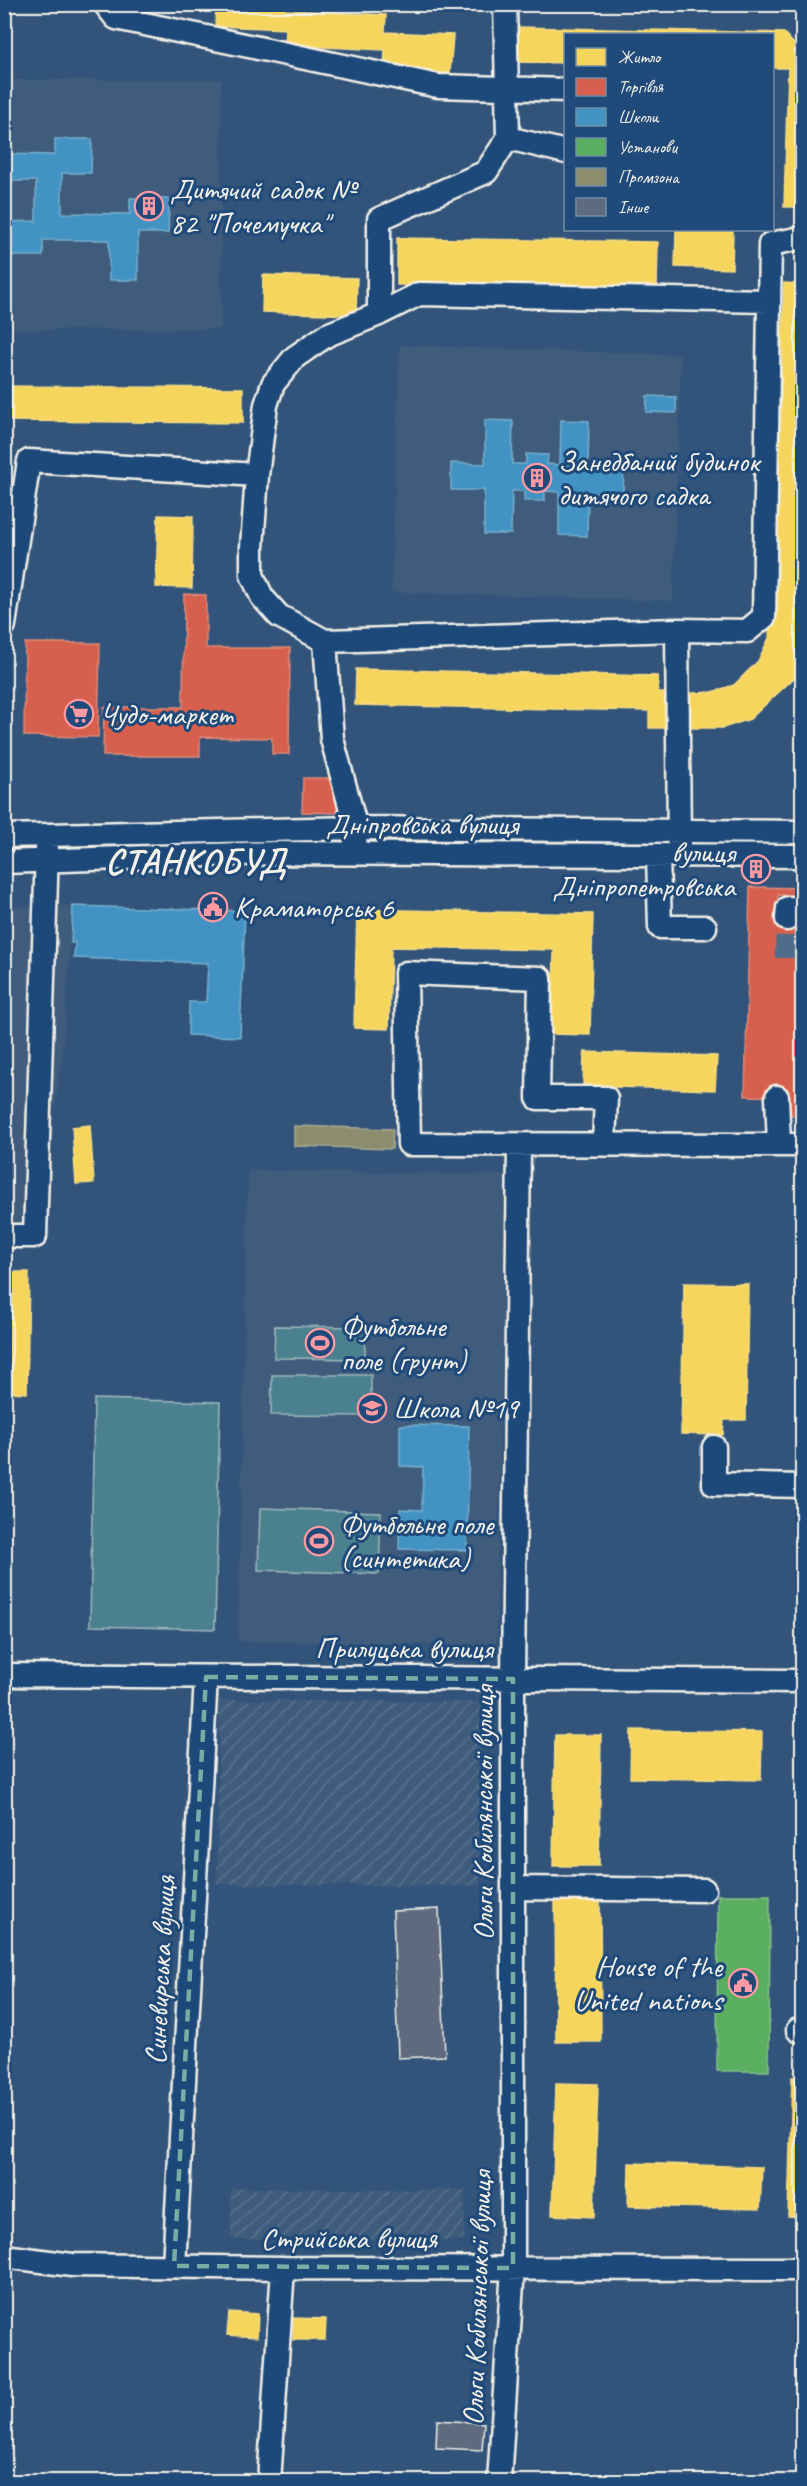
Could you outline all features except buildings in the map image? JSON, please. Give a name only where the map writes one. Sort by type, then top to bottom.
[{"type":"street","points":[[105,4],[116,18],[438,86],[564,90]]},
{"type":"street","points":[[379,314],[380,219],[486,172],[508,138],[505,4]]},
{"type":"street","points":[[508,138],[564,152]]},
{"type":"street","points":[[769,301],[419,294],[379,314],[327,335],[295,357],[273,384],[266,405],[257,475],[252,547],[252,575],[262,597],[279,616],[325,641],[677,630],[747,631],[764,617],[769,301],[770,237],[802,238]]},
{"type":"street","points":[[4,625],[29,461],[257,475]]},
{"type":"street","points":[[677,630],[680,831],[668,855],[660,927],[705,927]]},
{"type":"street","points":[[325,641],[332,739],[356,828],[355,854]]},
{"type":"street","name":"Дніпровська вулиця","points":[[4,836],[356,828],[802,832]]},
{"type":"street","points":[[4,1236],[35,1236],[46,835]]},
{"type":"street","name":"Дніпровська вулиця","points":[[4,862],[274,853],[802,856]]},
{"type":"street","points":[[604,1143],[606,1098],[538,1098],[540,978],[406,973],[409,1144],[802,1145]]},
{"type":"street","points":[[777,1097],[779,1144]]},
{"type":"street","name":"Ольги Кобилянської вулиця","points":[[499,2481],[513,2268],[513,1679],[519,1144]]},
{"type":"street","points":[[714,1447],[714,1484],[802,1485]]},
{"type":"street","name":"Прилуцька вулиця","points":[[4,1675],[802,1681]]},
{"type":"street","name":"Синевирська вулиця","points":[[174,2266],[206,1677]]},
{"type":"street","points":[[513,1888],[704,1890]]},
{"type":"street","name":"Стрийська вулиця","points":[[4,2256],[72,2265],[802,2270]]},
{"type":"street","points":[[268,2481],[283,2268]]},
{"type":"highlighted area","points":[[206,1677],[513,1679],[513,2268],[174,2266]]},
{"type":"shaded area","points":[[4,80],[221,80],[221,329],[5,330]]},
{"type":"shaded area","points":[[400,345],[681,355],[673,601],[391,592]]},
{"type":"shaded area","points":[[73,906],[62,1060],[35,1224],[5,1224],[4,907]]},
{"type":"shaded area","name":"Школа №19","points":[[248,1170],[506,1175],[496,1646],[238,1641]]},
{"type":"shaded area","points":[[219,1700],[481,1702],[480,1886],[217,1884]]},
{"type":"shaded area","points":[[231,2188],[465,2190],[464,2241],[231,2239]]},
{"type":"green space","name":"Футбольне поле (грунт)","points":[[275,1326],[365,1327],[365,1359],[274,1358]]},
{"type":"green space","points":[[272,1375],[371,1375],[371,1416],[271,1415]]},
{"type":"green space","points":[[94,1399],[220,1402],[215,1629],[90,1626]]},
{"type":"green space","name":"Футбольне поле (синтетика)","points":[[260,1508],[381,1512],[379,1574],[258,1570]]},
{"type":"tunnel","points":[[786,958],[787,919]]},
{"type":"place","name":"Дитячий садок № 82 \"Почемучка\"","points":[[149,206]]},
{"type":"place","name":"Занедбаний будинок дитячого садка","points":[[537,478]]},
{"type":"place","name":"Чудо-маркет","points":[[79,714]]},
{"type":"place","name":"вулиця Дніпропетровська","points":[[756,869]]},
{"type":"place","name":"Краматорськ 6","points":[[213,907]]},
{"type":"place","name":"Футбольне поле (грунт)","points":[[320,1343]]},
{"type":"place","name":"Школа №19","points":[[372,1408]]},
{"type":"place","name":"Футбольне поле (синтетика)","points":[[319,1541]]},
{"type":"place","name":"House of the United nations","points":[[743,1983]]},
{"type":"district","name":"СТАНКОБУД","points":[[196,861]]}]
